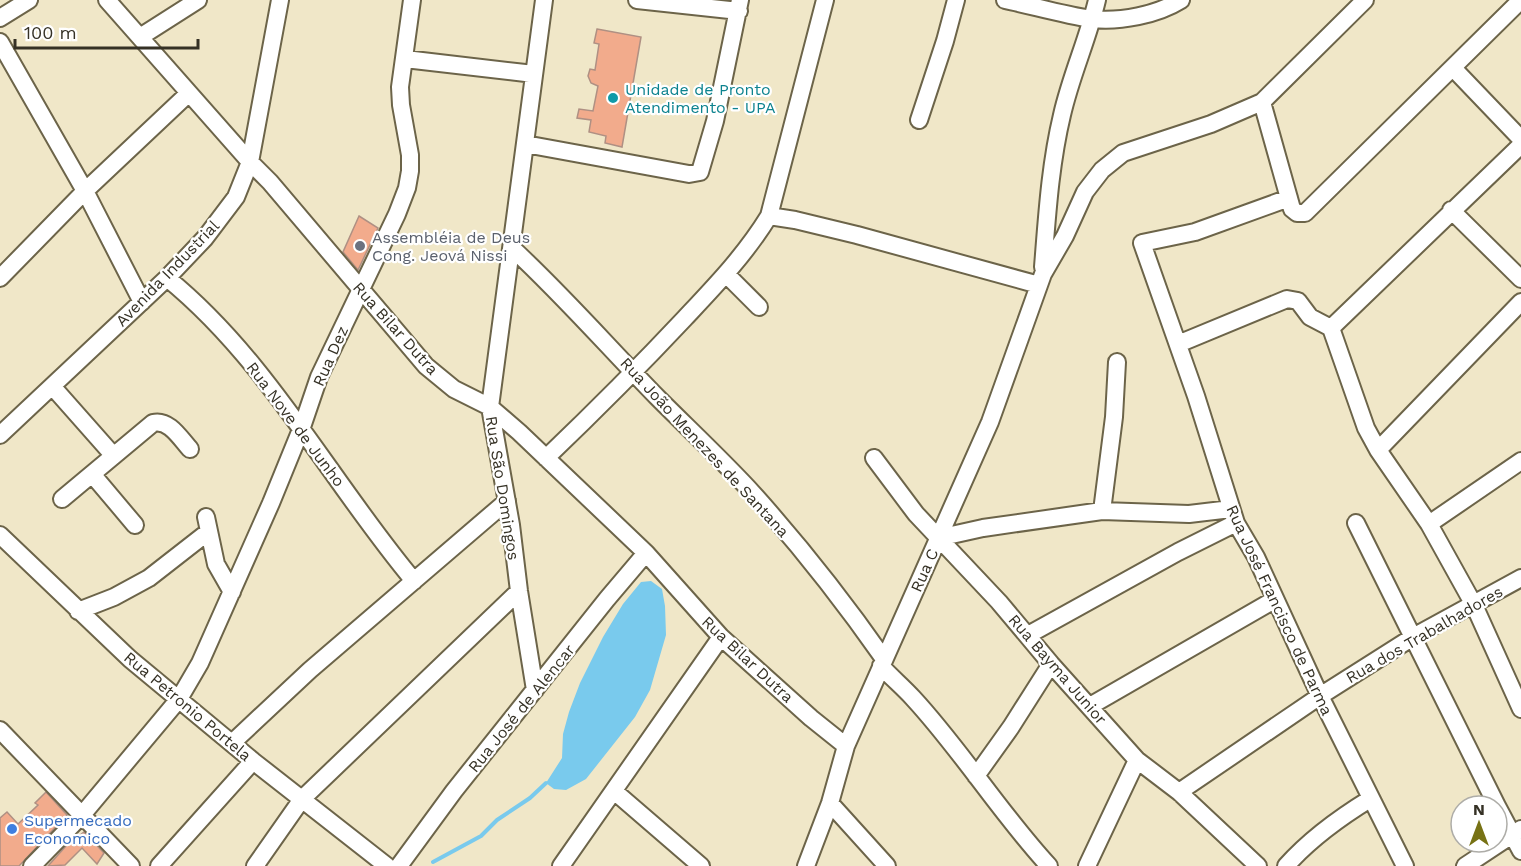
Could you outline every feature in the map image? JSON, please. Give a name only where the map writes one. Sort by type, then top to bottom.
[{"type":"street","points":[[0,18],[29,0]]},
{"type":"street","name":"Rua Bilar Dutra","points":[[107,0],[278,191],[426,366],[454,389],[490,407],[519,432],[646,552],[721,637],[811,718],[846,746]]},
{"type":"street","points":[[140,37],[198,0]]},
{"type":"street","name":"Avenida Industrial","points":[[0,435],[167,278],[220,220],[236,197],[250,162],[280,0]]},
{"type":"street","name":"Rua Dez","points":[[32,866],[82,815],[179,699],[200,663],[232,592],[302,427],[319,377],[397,214],[407,188],[410,155],[400,87],[412,0]]},
{"type":"street","name":"Rua São Domingos","points":[[536,690],[490,407],[543,0]]},
{"type":"street","points":[[525,144],[689,174],[698,173],[703,168],[740,5],[638,0]]},
{"type":"street","points":[[546,459],[634,372],[753,243],[769,216],[825,0]]},
{"type":"street","points":[[919,120],[956,0]]},
{"type":"street","points":[[1005,0],[1093,19],[1141,15],[1159,11],[1181,0]]},
{"type":"street","name":"Rua C","points":[[1041,279],[1061,116],[1078,55],[1093,19],[1097,0]]},
{"type":"street","points":[[1365,0],[1262,102],[1292,205],[1305,213],[1453,68],[1513,3]]},
{"type":"street","points":[[0,42],[85,191],[142,302]]},
{"type":"street","points":[[405,59],[534,74]]},
{"type":"street","points":[[1453,68],[1521,139]]},
{"type":"street","points":[[0,278],[85,191],[189,93]]},
{"type":"street","name":"Rua C","points":[[806,866],[830,802],[846,746],[990,422],[1041,279],[1065,236],[1085,192],[1109,162],[1123,153],[1210,124],[1262,102]]},
{"type":"street","points":[[1330,328],[1521,145]]},
{"type":"street","name":"Rua José Francisco de Parma","points":[[1292,205],[1195,232],[1142,243],[1212,444],[1234,516],[1405,866]]},
{"type":"street","points":[[1451,210],[1521,279]]},
{"type":"street","points":[[769,216],[795,220],[1041,279]]},
{"type":"street","name":"Rua João Menezes de Santana","points":[[512,248],[544,277],[708,446],[778,522],[847,607],[882,663],[914,699],[1030,846],[1049,866]]},
{"type":"street","points":[[726,274],[759,306]]},
{"type":"street","name":"Rua Nove de Junho","points":[[167,278],[206,312],[234,343],[302,427],[378,536],[414,581]]},
{"type":"street","points":[[1178,344],[1287,299],[1298,302],[1310,317],[1330,328],[1366,428],[1378,450],[1429,524],[1474,605],[1521,709]]},
{"type":"street","points":[[1378,450],[1521,302]]},
{"type":"street","points":[[1102,511],[1117,362]]},
{"type":"street","points":[[52,386],[114,455]]},
{"type":"street","points":[[62,499],[149,424],[159,421],[170,428],[190,449]]},
{"type":"street","name":"Rua Bayma Junior","points":[[874,458],[902,497],[1028,635],[1137,760],[1179,792],[1258,866]]},
{"type":"street","points":[[1429,524],[1521,461]]},
{"type":"street","points":[[92,474],[135,525]]},
{"type":"street","points":[[232,743],[310,670],[507,501]]},
{"type":"street","points":[[939,538],[983,528],[1102,511],[1234,516]]},
{"type":"street","points":[[1028,635],[1178,552],[1234,516]]},
{"type":"street","points":[[1356,523],[1491,794]]},
{"type":"street","points":[[78,611],[114,597],[149,578],[207,525],[216,564],[232,592]]},
{"type":"street","name":"Rua Petronio Portela","points":[[0,536],[130,659],[253,761],[387,866]]},
{"type":"street","name":"Rua José de Alencar","points":[[399,866],[454,791],[646,552]]},
{"type":"street","name":"Rua dos Trabalhadores","points":[[1179,792],[1320,696],[1413,637],[1521,578]]},
{"type":"street","points":[[255,866],[302,798],[519,591]]},
{"type":"street","points":[[1090,706],[1274,600]]},
{"type":"street","points":[[561,866],[721,637]]},
{"type":"street","points":[[976,776],[1011,727],[1051,664]]},
{"type":"street","points":[[0,730],[131,866]]},
{"type":"street","points":[[1087,866],[1137,760]]},
{"type":"street","points":[[159,866],[253,761]]},
{"type":"street","points":[[614,791],[701,866]]},
{"type":"street","points":[[1286,866],[1308,844],[1370,798]]},
{"type":"street","points":[[830,802],[887,866]]},
{"type":"street","points":[[1465,866],[1516,832],[1521,851]]},
{"type":"water","points":[[651,581],[662,589],[666,635],[650,690],[635,717],[586,779],[566,790],[554,789],[546,783],[562,758],[563,734],[580,683],[623,604],[641,582]]},
{"type":"building","name":"Unidade de Pronto Atendimento - UPA","points":[[597,29],[641,37],[622,147],[605,143],[606,136],[589,132],[591,120],[577,118],[579,109],[593,111],[598,86],[591,83],[588,76],[590,69],[595,70],[599,44],[594,43]]},
{"type":"building","name":"Assembléia de Deus Cong. Jeová Nissi","points":[[359,216],[378,228],[358,270],[343,252]]},
{"type":"building","points":[[46,792],[67,815],[19,866],[0,866],[0,818],[7,812],[18,824],[38,805],[35,803]]},
{"type":"building","points":[[84,832],[104,853],[97,864],[82,848],[65,865],[48,866],[66,846]]},
{"type":"waterway","points":[[433,862],[481,836],[497,820],[530,798],[546,783]]},
{"type":"place","name":"Unidade de Pronto Atendimento - UPA","points":[[613,98]]},
{"type":"place","name":"Assembléia de Deus Cong. Jeová Nissi","points":[[360,246]]},
{"type":"place","name":"Supermecado Economico","points":[[12,829]]}]
